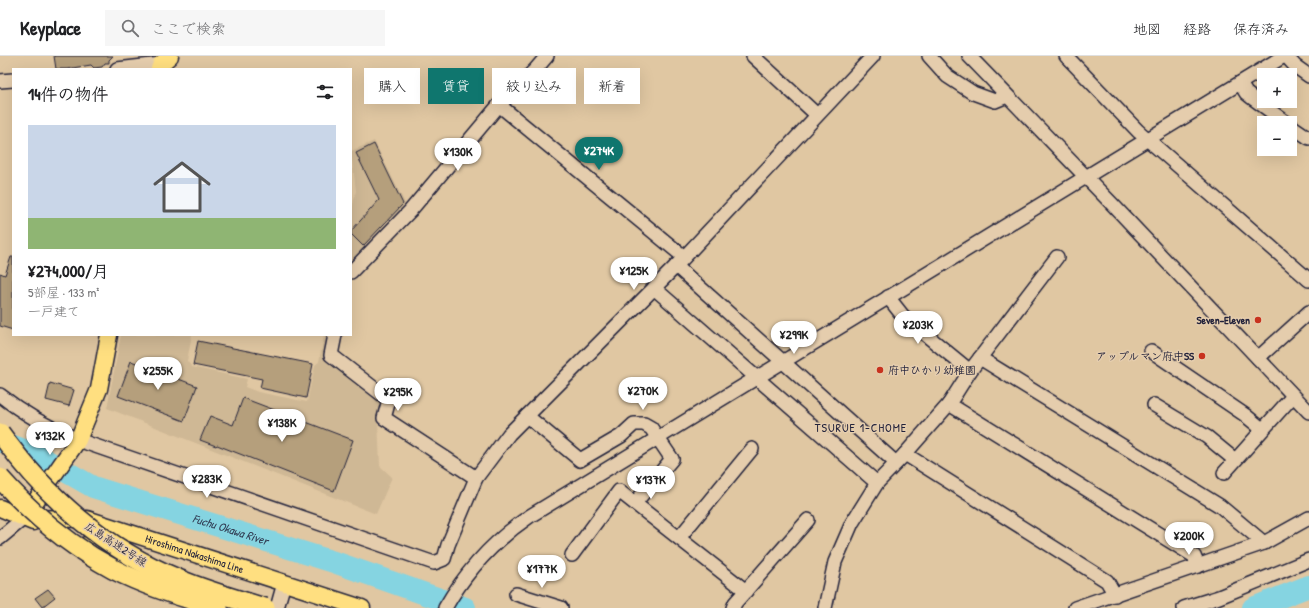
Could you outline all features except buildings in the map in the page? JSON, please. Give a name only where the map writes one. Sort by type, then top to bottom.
[{"type":"highway","name":"広島高速2号線","points":[[0,432],[17,456],[55,498],[85,524],[113,544],[142,562],[177,579],[218,594],[264,608]]},
{"type":"highway","name":"広島高速2号線","points":[[0,478],[26,506],[47,524],[91,556],[113,569],[139,581],[218,608]]},
{"type":"main road","points":[[24,518],[77,442],[99,389],[109,336]]},
{"type":"main road","name":"Hiroshima Nakashima Line","points":[[0,508],[156,576],[247,608]]},
{"type":"main road","name":"Hiroshima Nakashima Line","points":[[24,518],[87,520],[362,608]]},
{"type":"street","points":[[352,271],[410,211],[499,105],[535,70],[547,56]]},
{"type":"street","points":[[753,56],[817,115]]},
{"type":"street","points":[[0,395],[18,409],[49,428],[77,442],[434,563],[444,559],[448,544],[476,478],[509,434],[680,261],[873,56]]},
{"type":"street","points":[[929,56],[946,76],[973,93],[995,101],[1007,96]]},
{"type":"street","points":[[969,56],[1309,412]]},
{"type":"street","points":[[1066,56],[1138,131],[1309,280]]},
{"type":"street","points":[[445,608],[467,575],[488,550],[521,522],[1285,56],[1295,66],[1309,76]]},
{"type":"street","points":[[125,68],[163,63]]},
{"type":"street","points":[[0,81],[12,80]]},
{"type":"street","points":[[1240,83],[1246,93],[1277,116]]},
{"type":"street","points":[[499,105],[680,261],[783,362],[896,463]]},
{"type":"street","points":[[1297,130],[1309,138]]},
{"type":"street","points":[[826,608],[835,562],[852,523],[877,483],[906,454],[949,404],[970,371],[1057,257]]},
{"type":"street","points":[[654,288],[877,483]]},
{"type":"street","points":[[888,298],[903,316],[970,371]]},
{"type":"street","points":[[1258,358],[1309,312]]},
{"type":"street","points":[[335,336],[331,355],[389,400],[384,418],[476,478]]},
{"type":"street","points":[[1151,351],[1245,415],[1262,430]]},
{"type":"street","points":[[980,358],[1220,506],[1264,543]]},
{"type":"street","points":[[1224,473],[1293,396]]},
{"type":"street","points":[[949,404],[1194,556],[1198,566]]},
{"type":"street","points":[[1154,405],[1207,437],[1235,460]]},
{"type":"street","points":[[528,416],[580,460],[621,436],[634,424],[644,424],[651,428],[672,459],[635,503]]},
{"type":"street","points":[[678,538],[752,449]]},
{"type":"street","points":[[906,454],[1107,581],[1115,595]]},
{"type":"street","points":[[572,555],[619,491],[746,591]]},
{"type":"street","points":[[0,538],[24,518]]},
{"type":"street","points":[[1075,608],[1264,543],[1309,518]]},
{"type":"street","points":[[733,608],[735,603],[808,520]]},
{"type":"street","points":[[1184,608],[1219,597],[1309,560]]},
{"type":"street","points":[[277,608],[284,583]]},
{"type":"street","points":[[516,594],[561,608]]},
{"type":"shaded area","points":[[374,141],[406,205],[352,262],[352,209],[356,191],[352,151]]},
{"type":"shaded area","points":[[121,336],[192,336],[187,361],[192,367],[247,379],[245,387],[258,392],[307,402],[315,365],[319,362],[324,336],[331,336],[327,357],[380,398],[378,418],[380,466],[392,477],[376,514],[107,408]]},
{"type":"waterway","name":"Fuchu Okawa River","points":[[0,441],[37,455],[93,487],[337,563],[465,608]]},
{"type":"waterway","name":"Fuchu Okawa River","points":[[1253,608],[1309,586]]},
{"type":"place","name":"Seven-Eleven","points":[[1258,320]]},
{"type":"place","name":"アップルマン府中SS","points":[[1202,356]]},
{"type":"place","name":"府中ひかり幼稚園","points":[[880,370]]},
{"type":"district","name":"TSURUE 1-CHOME","points":[[861,428]]}]
